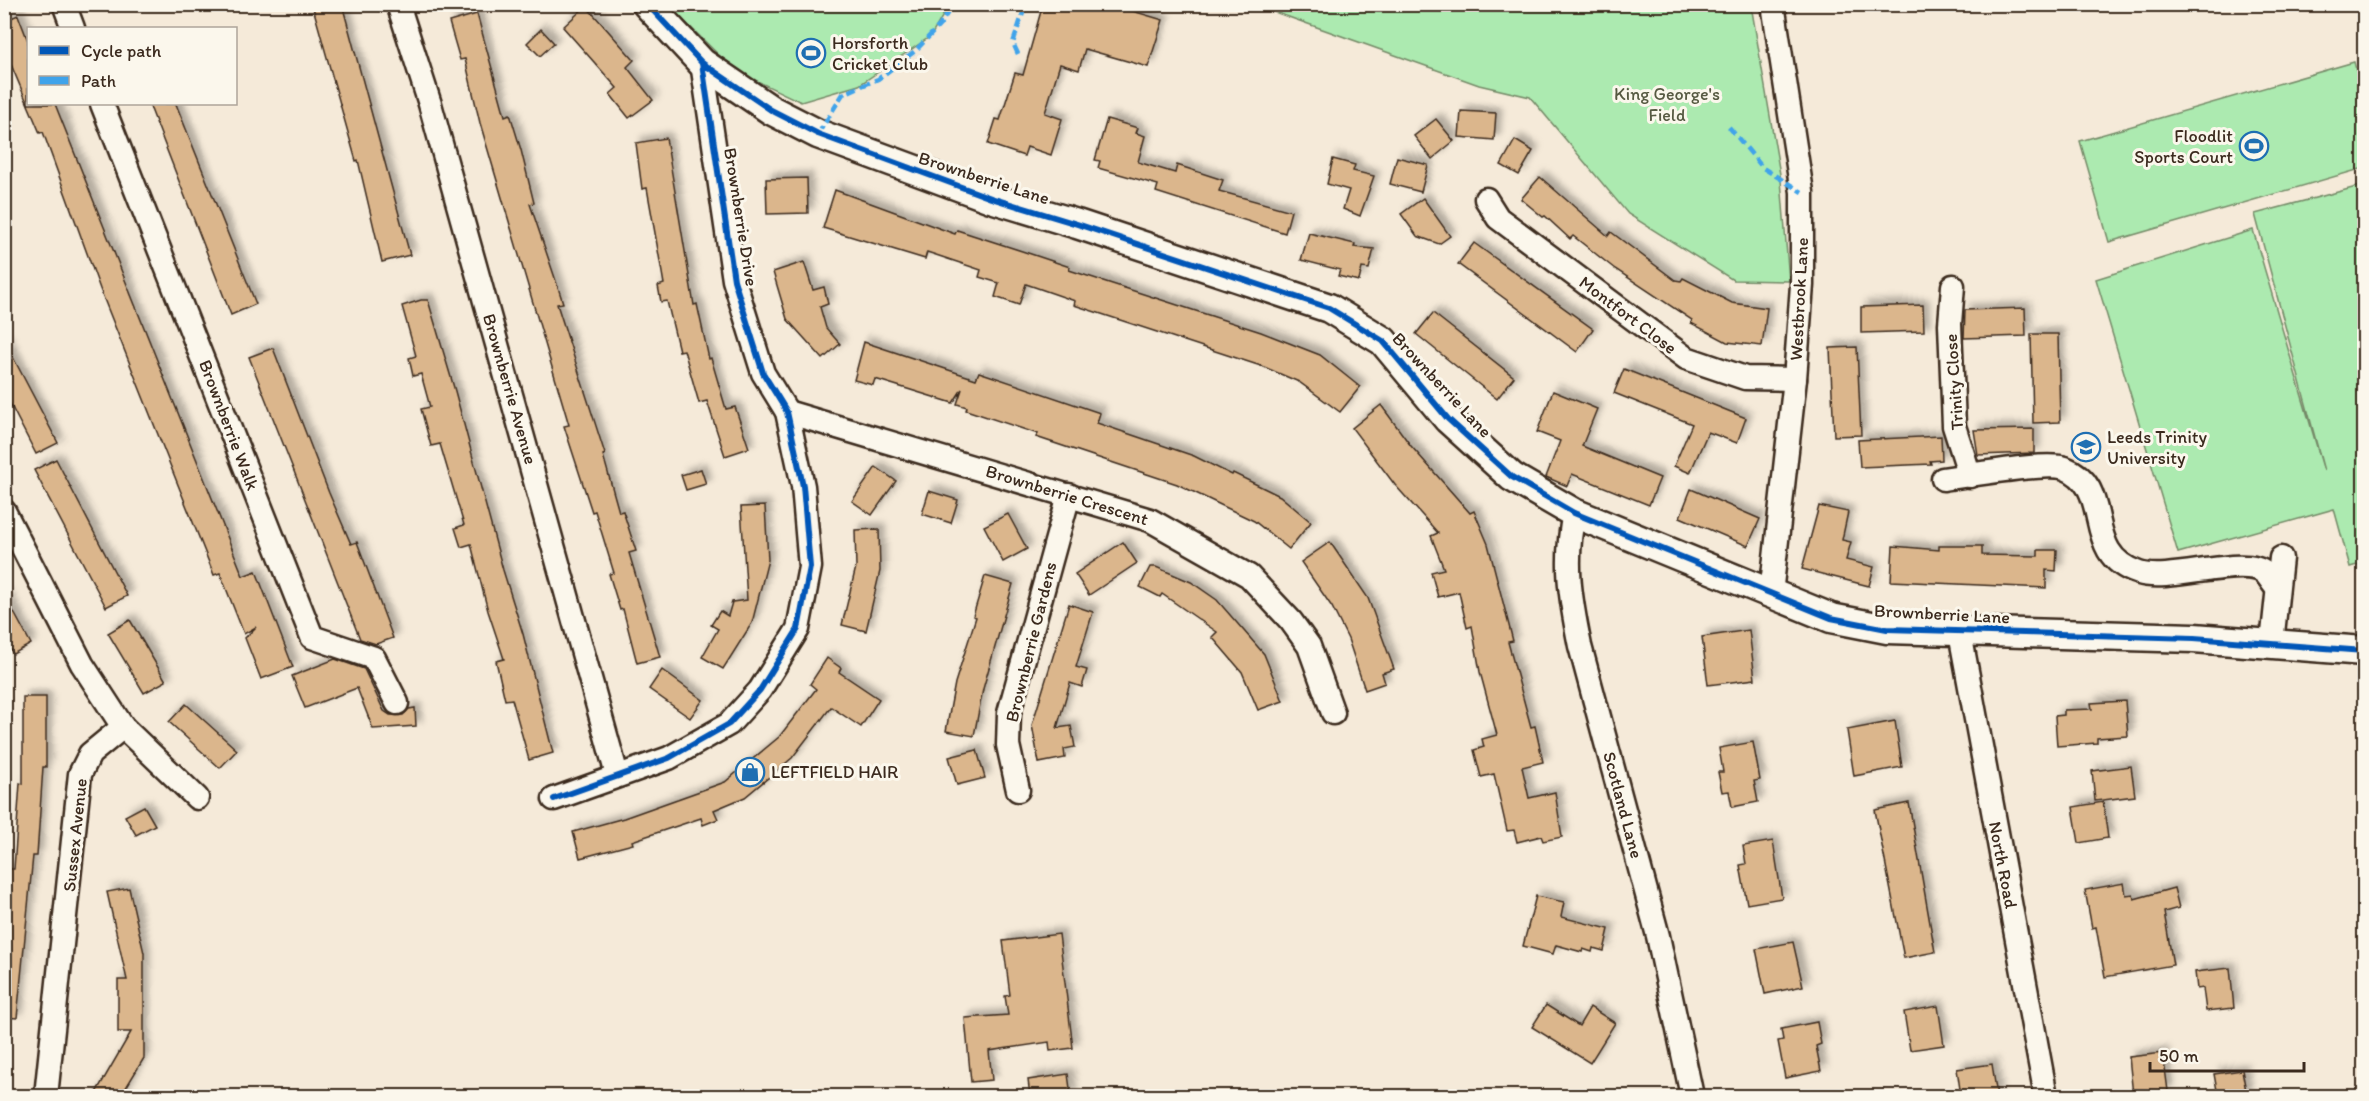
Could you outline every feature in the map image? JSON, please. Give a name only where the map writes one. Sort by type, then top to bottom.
[{"type":"street","points":[[64,4],[73,27]]},
{"type":"street","name":"Brownberrie Avenue","points":[[398,4],[430,104],[617,775]]},
{"type":"street","name":"Brownberrie Lane","points":[[647,4],[702,63],[771,110],[818,134],[901,166],[1329,308],[1383,341],[1448,419],[1512,477],[1574,513],[1831,618],[1887,629],[1960,633],[2194,638],[2364,651]]},
{"type":"street","name":"Westbrook Lane","points":[[1770,594],[1795,379],[1802,285],[1802,192],[1773,4]]},
{"type":"street","name":"Brownberrie Drive","points":[[554,799],[669,758],[729,724],[760,690],[798,629],[810,567],[803,486],[787,412],[763,373],[734,280],[702,63]]},
{"type":"street","name":"Brownberrie Walk","points":[[102,105],[312,637],[374,658],[397,704]]},
{"type":"street","name":"Montfort Close","points":[[1486,199],[1498,218],[1686,358],[1745,378],[1795,379]]},
{"type":"street","name":"Trinity Close","points":[[1953,286],[1950,324],[1954,426],[1970,476]]},
{"type":"street","name":"Brownberrie Crescent","points":[[787,412],[1150,519],[1249,576],[1291,621],[1309,646],[1332,712]]},
{"type":"street","points":[[1943,479],[2036,468],[2064,468],[2086,481],[2095,501],[2101,537],[2114,559],[2139,573],[2172,575],[2242,566],[2263,571],[2276,587]]},
{"type":"street","name":"Brownberrie Gardens","points":[[1018,790],[1008,744],[1009,713],[1069,495]]},
{"type":"street","points":[[4,512],[82,664],[123,727],[197,798]]},
{"type":"street","name":"Scotland Lane","points":[[1574,513],[1567,547],[1571,602],[1580,646],[1658,936],[1692,1096]]},
{"type":"street","points":[[2272,643],[2276,587],[2281,558]]},
{"type":"street","name":"North Road","points":[[1960,633],[2046,1096]]},
{"type":"street","name":"Sussex Avenue","points":[[46,1096],[80,774],[90,754],[123,727]]},
{"type":"green space","name":"Horsforth Cricket Club","points":[[668,5],[949,5],[931,36],[859,85],[801,102],[734,70]]},
{"type":"green space","name":"King George's Field","points":[[1255,5],[1751,5],[1781,180],[1789,281],[1733,280],[1628,214],[1530,97],[1479,85]]},
{"type":"green space","name":"Floodlit Sports Court","points":[[2354,62],[2364,99],[2364,168],[2109,242],[2080,141]]},
{"type":"green space","points":[[2364,185],[2364,563],[2350,567],[2334,509],[2178,553],[2096,279],[2253,230],[2324,471],[2255,214]]},
{"type":"building","points":[[312,4],[342,4],[410,255],[382,262],[358,160],[356,161]]},
{"type":"building","points":[[1043,4],[1109,4],[1163,20],[1148,67],[1085,49],[1079,70],[1060,64],[1045,113],[1062,119],[1051,155],[1027,147],[1024,156],[988,144],[996,119],[1000,120],[1015,73],[1023,75]]},
{"type":"building","points":[[586,6],[634,60],[627,67],[653,100],[629,118],[610,94],[617,88],[563,27]]},
{"type":"building","points":[[477,14],[505,116],[510,114],[521,150],[534,203],[530,204],[563,303],[557,304],[605,454],[603,455],[619,512],[623,511],[636,551],[629,553],[660,657],[637,663],[623,609],[620,610],[609,574],[614,573],[595,511],[592,512],[564,426],[569,425],[480,123],[465,59],[460,60],[449,22]]},
{"type":"building","points":[[18,15],[27,38],[27,102],[4,48],[4,21]]},
{"type":"building","points":[[541,29],[554,43],[540,56],[527,43]]},
{"type":"building","points":[[28,105],[55,105],[243,576],[256,571],[293,667],[261,679],[245,638],[256,627],[244,634],[220,573],[214,575],[100,289],[43,132],[40,133]]},
{"type":"building","points":[[149,105],[176,105],[256,304],[231,315]]},
{"type":"building","points":[[1461,111],[1496,113],[1494,140],[1459,137]]},
{"type":"building","points":[[1107,119],[1138,128],[1136,133],[1145,136],[1138,162],[1175,173],[1177,165],[1223,180],[1219,191],[1291,211],[1285,233],[1156,192],[1158,185],[1098,168],[1100,161],[1095,160]]},
{"type":"building","points":[[1436,119],[1454,141],[1432,159],[1414,136]]},
{"type":"building","points":[[666,138],[694,305],[697,304],[709,359],[711,358],[726,409],[735,407],[749,448],[725,456],[707,401],[699,403],[684,350],[679,351],[667,301],[661,302],[658,286],[664,284],[647,188],[642,189],[636,143]]},
{"type":"building","points":[[1515,140],[1533,151],[1519,175],[1501,165]]},
{"type":"building","points":[[1397,157],[1428,165],[1421,192],[1390,184]]},
{"type":"building","points":[[1333,159],[1355,165],[1353,171],[1374,176],[1360,216],[1343,209],[1349,190],[1327,184]]},
{"type":"building","points":[[1540,177],[1608,236],[1611,232],[1675,280],[1681,281],[1683,278],[1732,303],[1767,308],[1762,346],[1727,342],[1691,323],[1692,320],[1615,269],[1573,236],[1570,239],[1545,216],[1543,217],[1521,199]]},
{"type":"building","points":[[807,178],[808,213],[767,214],[766,179]]},
{"type":"building","points":[[835,190],[955,234],[957,230],[1070,267],[1069,270],[1261,332],[1320,355],[1360,387],[1340,412],[1299,382],[1264,367],[1074,305],[1075,301],[1026,284],[1019,305],[995,297],[999,283],[979,277],[981,270],[927,252],[925,259],[823,228]]},
{"type":"building","points":[[1423,198],[1450,236],[1439,244],[1417,236],[1401,214]]},
{"type":"building","points":[[1309,233],[1355,244],[1354,247],[1374,249],[1369,269],[1362,268],[1359,281],[1338,276],[1340,270],[1301,260]]},
{"type":"building","points":[[1474,243],[1593,329],[1577,352],[1458,264]]},
{"type":"building","points":[[804,262],[813,290],[824,287],[828,304],[820,307],[826,328],[840,344],[823,359],[787,319],[773,272]]},
{"type":"building","points":[[428,300],[455,391],[503,570],[523,634],[553,753],[529,760],[512,699],[505,700],[496,661],[504,659],[488,611],[471,544],[461,547],[455,528],[464,525],[440,444],[431,446],[421,409],[430,407],[421,374],[413,376],[409,358],[416,356],[402,306]]},
{"type":"building","points":[[1923,305],[1924,331],[1861,333],[1861,307]]},
{"type":"building","points":[[2025,308],[2026,336],[1964,338],[1965,310]]},
{"type":"building","points":[[1433,313],[1514,377],[1497,399],[1416,334]]},
{"type":"building","points":[[2031,334],[2058,334],[2060,422],[2033,423]]},
{"type":"building","points":[[4,340],[58,443],[36,454],[4,392]]},
{"type":"building","points":[[864,342],[976,379],[979,372],[1100,413],[1097,423],[1194,456],[1232,475],[1233,473],[1280,496],[1311,522],[1289,549],[1254,521],[1177,484],[1036,437],[1038,434],[966,410],[967,407],[957,404],[962,389],[953,403],[875,379],[873,385],[854,380]]},
{"type":"building","points":[[1857,347],[1861,435],[1834,436],[1830,348]]},
{"type":"building","points":[[273,348],[329,493],[351,544],[357,542],[393,638],[376,644],[360,639],[249,357]]},
{"type":"building","points":[[1624,369],[1746,418],[1737,443],[1708,432],[1690,473],[1674,466],[1692,424],[1614,393]]},
{"type":"building","points":[[1553,391],[1597,409],[1582,446],[1660,478],[1649,505],[1572,474],[1567,486],[1546,477],[1560,441],[1537,432]]},
{"type":"building","points":[[1381,405],[1411,446],[1470,513],[1474,511],[1488,544],[1513,641],[1508,642],[1531,727],[1535,726],[1543,762],[1522,767],[1529,798],[1555,792],[1562,837],[1543,841],[1541,836],[1517,842],[1514,830],[1507,831],[1494,774],[1481,777],[1474,750],[1484,747],[1482,739],[1497,735],[1480,672],[1472,626],[1467,628],[1459,592],[1438,597],[1431,572],[1444,569],[1431,536],[1438,533],[1395,485],[1352,428]]},
{"type":"building","points":[[2034,429],[2034,453],[1978,455],[1974,430]]},
{"type":"building","points":[[1941,436],[1942,460],[1930,461],[1931,464],[1860,467],[1858,440]]},
{"type":"building","points":[[56,459],[127,596],[106,607],[34,470]]},
{"type":"building","points":[[876,467],[896,481],[872,515],[852,501]]},
{"type":"building","points":[[701,469],[706,484],[686,490],[681,475]]},
{"type":"building","points":[[1691,489],[1760,519],[1748,546],[1680,517]]},
{"type":"building","points":[[929,491],[958,500],[951,523],[922,514]]},
{"type":"building","points":[[765,506],[768,560],[752,623],[723,669],[702,657],[718,629],[711,625],[720,611],[728,616],[732,602],[747,600],[741,507]]},
{"type":"building","points":[[1819,506],[1848,512],[1842,540],[1851,542],[1846,560],[1874,567],[1869,586],[1802,569]]},
{"type":"building","points":[[1008,514],[1027,549],[1003,562],[984,526]]},
{"type":"building","points":[[879,529],[880,571],[866,631],[842,625],[856,567],[855,530]]},
{"type":"building","points":[[1123,542],[1137,563],[1089,595],[1075,574]]},
{"type":"building","points":[[1330,542],[1368,598],[1394,669],[1382,673],[1385,683],[1365,690],[1348,639],[1332,607],[1301,562]]},
{"type":"building","points":[[1893,546],[1939,550],[1939,546],[1982,546],[1982,555],[2038,556],[2038,550],[2057,550],[2056,571],[2046,570],[2046,588],[1891,581]]},
{"type":"building","points":[[1150,567],[1156,567],[1191,582],[1217,600],[1264,654],[1283,701],[1258,710],[1242,672],[1212,637],[1217,632],[1162,594],[1160,597],[1140,587]]},
{"type":"building","points":[[985,576],[1013,584],[983,689],[974,736],[946,731],[955,683],[976,617],[973,616]]},
{"type":"building","points":[[4,594],[31,644],[13,654],[4,638]]},
{"type":"building","points":[[1069,604],[1093,612],[1076,667],[1087,670],[1082,687],[1070,683],[1057,728],[1071,726],[1075,747],[1064,749],[1065,758],[1039,763],[1032,725]]},
{"type":"building","points":[[130,620],[166,681],[144,693],[108,633]]},
{"type":"building","points":[[1749,630],[1755,679],[1708,685],[1702,637]]},
{"type":"building","points":[[827,658],[841,668],[839,672],[879,699],[861,727],[831,707],[792,758],[745,797],[714,810],[718,819],[703,825],[701,818],[632,841],[633,844],[580,858],[573,832],[624,818],[725,782],[779,737],[816,689],[810,684]]},
{"type":"building","points":[[335,659],[364,669],[384,711],[390,715],[403,715],[409,709],[415,708],[416,726],[373,729],[357,688],[305,708],[292,676]]},
{"type":"building","points":[[662,670],[703,700],[690,718],[649,689]]},
{"type":"building","points":[[23,697],[46,697],[46,767],[43,767],[37,856],[33,856],[17,1018],[4,1017],[4,914],[8,869],[14,869],[20,783],[23,784]]},
{"type":"building","points":[[2125,701],[2128,736],[2097,738],[2097,743],[2057,746],[2055,716],[2064,715],[2064,710],[2092,709],[2091,703]]},
{"type":"building","points":[[186,704],[237,750],[220,768],[169,722]]},
{"type":"building","points":[[1895,721],[1902,767],[1854,776],[1847,730]]},
{"type":"building","points":[[1753,742],[1760,780],[1754,781],[1758,802],[1732,807],[1729,791],[1722,792],[1718,772],[1723,772],[1719,748]]},
{"type":"building","points":[[977,750],[985,778],[957,785],[949,757]]},
{"type":"building","points":[[2131,766],[2135,796],[2095,801],[2092,771]]},
{"type":"building","points":[[2103,802],[2108,838],[2079,843],[2073,807]]},
{"type":"building","points":[[1909,803],[1935,952],[1904,958],[1875,810]]},
{"type":"building","points":[[144,806],[155,825],[136,835],[125,816]]},
{"type":"building","points":[[1773,841],[1782,898],[1747,904],[1740,865],[1746,864],[1743,846]]},
{"type":"building","points":[[2124,883],[2126,895],[2133,894],[2134,899],[2174,888],[2179,908],[2164,912],[2173,965],[2105,977],[2096,927],[2092,928],[2085,890]]},
{"type":"building","points":[[129,888],[144,953],[144,1058],[121,1096],[94,1096],[131,1032],[118,1032],[118,980],[127,980],[107,892]]},
{"type":"building","points":[[1536,896],[1564,902],[1561,917],[1609,929],[1604,951],[1593,948],[1592,952],[1583,949],[1582,952],[1556,945],[1553,954],[1523,946]]},
{"type":"building","points":[[1059,934],[1073,1048],[1050,1051],[1049,1042],[989,1051],[992,1080],[971,1082],[965,1018],[1008,1015],[1005,996],[1010,995],[1003,941]]},
{"type":"building","points":[[1793,942],[1803,986],[1765,994],[1756,949]]},
{"type":"building","points":[[2230,968],[2234,1008],[2206,1011],[2203,988],[2197,989],[2195,972]]},
{"type":"building","points":[[1546,1005],[1579,1026],[1590,1007],[1615,1023],[1590,1063],[1532,1027]]},
{"type":"building","points":[[1938,1006],[1944,1045],[1910,1050],[1904,1012]]},
{"type":"building","points":[[1817,1022],[1821,1044],[1816,1046],[1821,1071],[1785,1078],[1778,1041],[1783,1040],[1781,1029]]},
{"type":"building","points":[[2163,1053],[2168,1091],[2133,1095],[2129,1057]]},
{"type":"building","points":[[1992,1064],[1997,1096],[1961,1096],[1957,1069]]},
{"type":"building","points":[[2242,1070],[2247,1096],[2218,1096],[2214,1074]]},
{"type":"building","points":[[1068,1074],[1071,1096],[1030,1096],[1028,1080]]},
{"type":"marked path","points":[[818,134],[843,94],[878,79],[915,51],[940,25],[953,4]]},
{"type":"marked path","points":[[1018,54],[1013,43],[1026,4]]},
{"type":"marked path","points":[[1729,127],[1763,168],[1802,192]]},
{"type":"cycle path","points":[[647,4],[702,63],[771,110],[818,134],[991,198],[1077,224],[1329,308],[1383,341],[1448,419],[1512,477],[1574,513],[1831,618],[1887,629],[2194,638],[2364,651]]},
{"type":"cycle path","points":[[554,799],[669,758],[729,724],[760,690],[798,629],[810,567],[803,486],[787,412],[763,373],[734,280],[702,63]]},
{"type":"place","name":"Horsforth Cricket Club","points":[[811,53]]},
{"type":"place","name":"Floodlit Sports Court","points":[[2254,146]]},
{"type":"place","name":"Leeds Trinity University","points":[[2086,447]]},
{"type":"place","name":"LEFTFIELD HAIR","points":[[750,772]]}]
